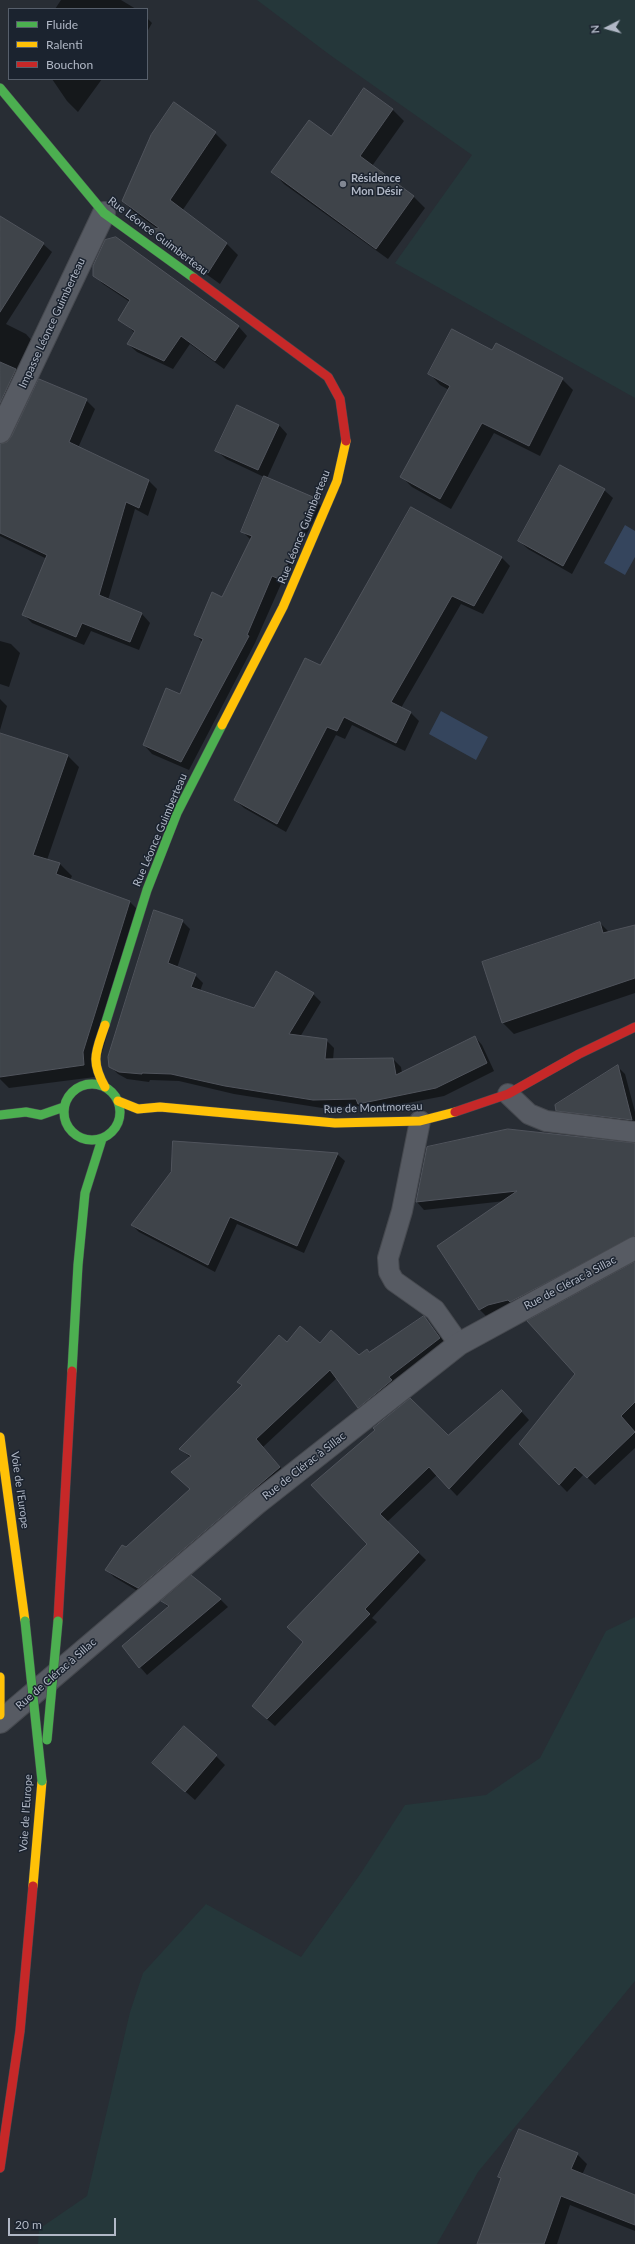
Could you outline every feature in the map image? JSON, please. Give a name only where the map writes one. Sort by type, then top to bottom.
[{"type":"main road","name":"Rue Léonce Guimberteau","points":[[0,88],[104,213],[323,372],[340,399],[346,445],[337,481],[283,607],[197,770],[177,813],[157,863],[94,1056],[97,1072],[105,1087]]},
{"type":"main road","name":"Rue de Montmoreau","points":[[118,1101],[138,1109],[160,1107],[335,1123],[420,1121],[477,1106],[508,1094],[579,1054],[635,1026]]},
{"type":"main road","points":[[42,1781],[55,1670],[78,1265],[85,1193],[102,1139],[116,1128],[120,1110],[118,1101],[113,1093],[105,1087],[88,1084],[80,1086],[72,1091],[64,1107],[66,1123],[77,1137],[85,1140],[102,1139]]},
{"type":"main road","points":[[0,1115],[26,1112],[41,1114],[64,1107]]},
{"type":"main road","name":"Voie de l'Europe","points":[[0,1436],[6,1470],[25,1621],[42,1781],[20,2031],[0,2168]]},
{"type":"main road","points":[[0,1682],[0,1715]]},
{"type":"street","name":"Impasse Léonce Guimberteau","points":[[0,432],[104,213]]},
{"type":"street","name":"Rue de Clérac à Sillac","points":[[0,1722],[257,1503],[459,1344],[635,1248]]},
{"type":"lane","points":[[508,1094],[529,1114],[546,1121],[635,1132]]},
{"type":"lane","points":[[420,1121],[402,1211],[388,1258],[389,1272],[394,1281],[436,1310],[459,1344]]},
{"type":"shaded area","points":[[257,0],[635,0],[635,398],[395,263],[472,155],[330,55]]},
{"type":"shaded area","points":[[635,1617],[635,1981],[478,2172],[437,2244],[38,2244],[39,2229],[87,2196],[130,2012],[143,1973],[206,1904],[301,1957],[361,1873],[405,1805],[486,1795],[540,1758],[606,1631]]},
{"type":"water","points":[[625,525],[635,531],[635,557],[625,575],[604,563]]},
{"type":"water","points":[[441,711],[488,737],[476,760],[429,734]]},
{"type":"building","name":"Résidence Mon Désir","points":[[364,88],[393,109],[360,156],[414,196],[376,249],[271,172],[309,120],[331,136]]},
{"type":"building","points":[[174,102],[216,132],[170,200],[227,243],[208,273],[149,230],[159,228],[122,201],[151,135]]},
{"type":"building","points":[[0,216],[44,243],[0,312]]},
{"type":"building","points":[[116,237],[239,326],[215,361],[181,336],[164,361],[127,344],[135,331],[118,320],[130,300],[93,276],[93,266],[105,240]]},
{"type":"building","points":[[452,329],[492,350],[496,343],[563,378],[529,446],[482,423],[440,499],[400,477],[450,386],[428,374]]},
{"type":"building","points":[[0,362],[16,369],[0,403]]},
{"type":"building","points":[[39,379],[87,399],[69,442],[149,480],[139,508],[126,502],[99,595],[142,613],[130,642],[82,623],[76,637],[22,615],[47,555],[0,533],[0,444],[7,442],[11,437]]},
{"type":"building","points":[[237,405],[279,425],[258,470],[215,451]]},
{"type":"building","points":[[560,465],[605,489],[563,566],[518,541]]},
{"type":"building","points":[[264,476],[313,497],[291,557],[279,579],[272,576],[247,635],[249,636],[181,762],[143,745],[166,688],[180,694],[203,639],[194,635],[212,592],[222,597],[252,536],[241,532]]},
{"type":"building","points":[[411,507],[502,557],[474,606],[452,596],[391,702],[411,712],[396,743],[344,717],[337,731],[327,727],[277,824],[234,800],[305,658],[320,665]]},
{"type":"building","points":[[0,733],[68,755],[33,855],[60,863],[56,874],[130,901],[83,1052],[84,1065],[0,1077]]},
{"type":"building","points":[[154,910],[183,920],[168,963],[196,974],[191,987],[254,1008],[276,971],[314,993],[289,1034],[327,1039],[325,1059],[393,1058],[396,1075],[475,1036],[487,1063],[436,1088],[358,1104],[356,1099],[313,1100],[225,1086],[171,1074],[119,1072],[109,1067],[108,1057]]},
{"type":"building","points":[[600,922],[603,933],[635,925],[635,978],[502,1023],[482,962]]},
{"type":"building","points":[[618,1065],[632,1120],[556,1111],[555,1105]]},
{"type":"building","points":[[508,1129],[635,1143],[635,1236],[510,1302],[508,1300],[488,1305],[479,1310],[437,1246],[517,1191],[416,1202],[427,1147]]},
{"type":"building","points":[[173,1141],[338,1153],[297,1246],[230,1217],[208,1265],[131,1225],[171,1172]]},
{"type":"building","points":[[635,1262],[635,1402],[621,1416],[635,1432],[587,1478],[575,1467],[559,1485],[519,1444],[575,1374],[527,1321]]},
{"type":"building","points":[[424,1316],[440,1338],[389,1377],[392,1380],[358,1408],[330,1370],[256,1439],[280,1467],[138,1588],[105,1570],[122,1545],[126,1547],[190,1489],[171,1472],[191,1456],[179,1449],[242,1385],[237,1382],[279,1335],[287,1342],[300,1326],[320,1343],[331,1330],[359,1355],[367,1349],[369,1352]]},
{"type":"building","points":[[502,1390],[522,1411],[449,1489],[429,1467],[380,1514],[419,1552],[365,1609],[370,1614],[267,1719],[252,1706],[303,1642],[287,1627],[367,1544],[311,1485],[375,1430],[373,1428],[410,1398],[448,1435]]},
{"type":"building","points":[[191,1575],[221,1599],[139,1668],[122,1646],[169,1606],[161,1601]]},
{"type":"building","points":[[184,1726],[217,1755],[185,1792],[152,1763]]},
{"type":"building","points":[[519,2129],[578,2153],[571,2169],[635,2195],[635,2225],[561,2196],[544,2244],[477,2244],[501,2178],[498,2177]]},
{"type":"traffic: fast","points":[[0,88],[104,213],[194,278]]},
{"type":"traffic: fast","points":[[105,1025],[147,890],[177,813],[222,725]]},
{"type":"traffic: fast","points":[[86,1084],[98,1084],[112,1092],[120,1106],[120,1112],[118,1123],[112,1132],[98,1140],[86,1140],[76,1135],[69,1128],[64,1118],[64,1106],[69,1096],[76,1089],[86,1084]]},
{"type":"traffic: fast","points":[[0,1115],[26,1112],[41,1115],[64,1107]]},
{"type":"traffic: fast","points":[[72,1371],[78,1265],[85,1193],[102,1139]]},
{"type":"traffic: fast","points":[[25,1621],[42,1781]]},
{"type":"traffic: fast","points":[[47,1740],[58,1621]]},
{"type":"traffic: slow","points":[[222,725],[283,607],[337,481],[346,441]]},
{"type":"traffic: slow","points":[[105,1025],[96,1056],[97,1070],[105,1087]]},
{"type":"traffic: slow","points":[[118,1101],[138,1109],[160,1107],[335,1123],[420,1121],[455,1112]]},
{"type":"traffic: slow","points":[[0,1437],[25,1621]]},
{"type":"traffic: slow","points":[[0,1677],[0,1715]]},
{"type":"traffic: slow","points":[[33,1886],[42,1781]]},
{"type":"traffic: jam","points":[[194,278],[328,377],[340,399],[346,441]]},
{"type":"traffic: jam","points":[[455,1112],[508,1094],[579,1054],[635,1027]]},
{"type":"traffic: jam","points":[[58,1621],[72,1371]]},
{"type":"traffic: jam","points":[[0,2168],[20,2031],[33,1886]]},
{"type":"place","name":"Résidence Mon Désir","points":[[343,184]]}]
